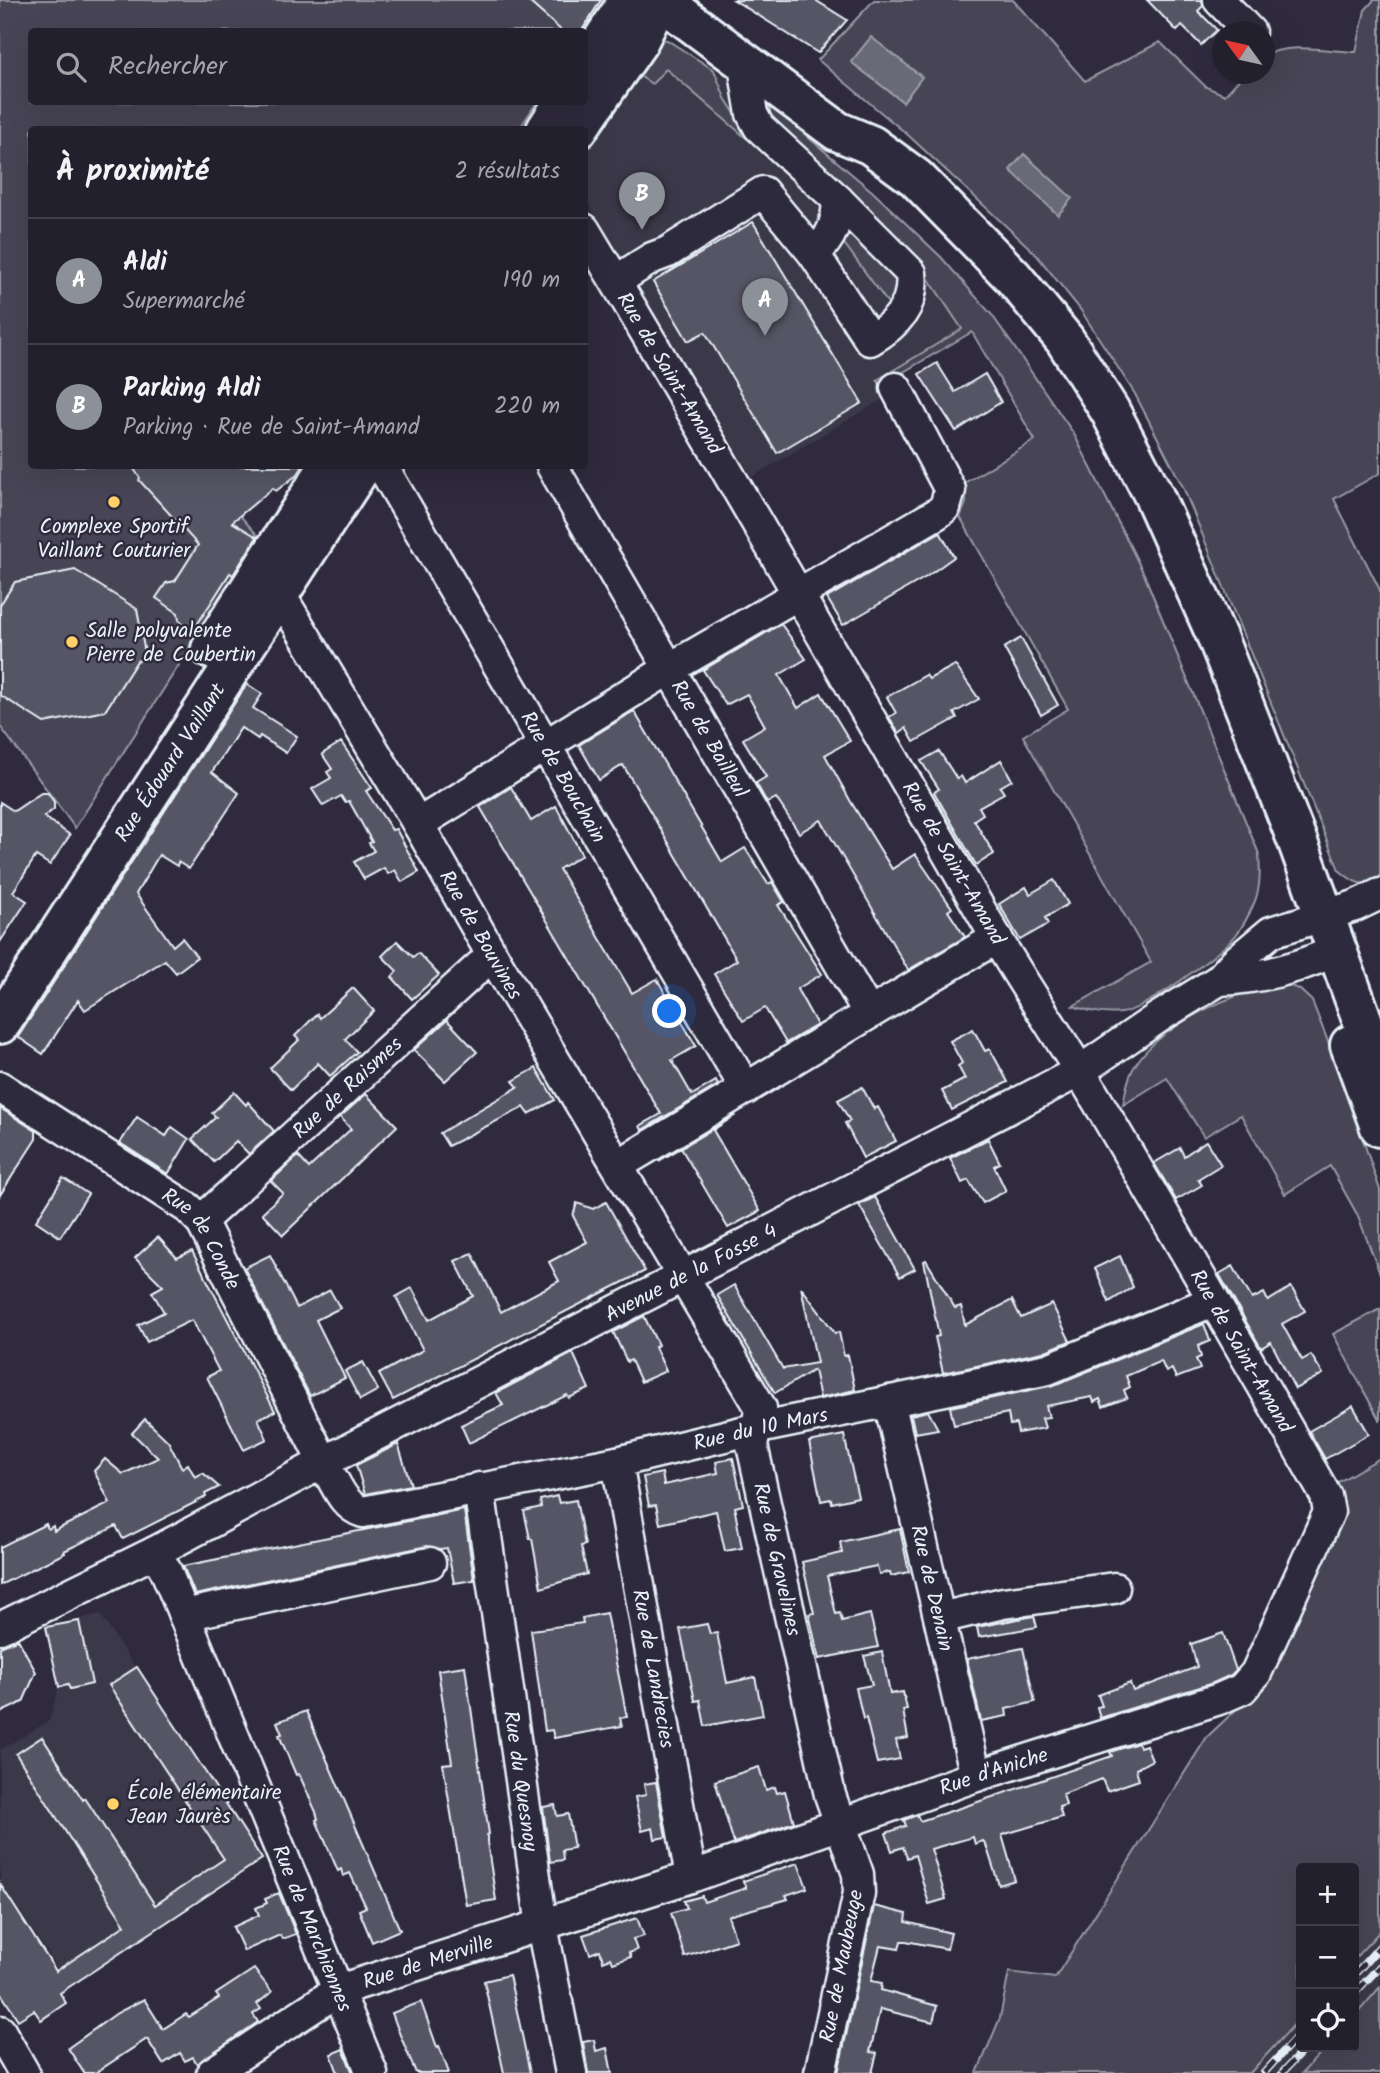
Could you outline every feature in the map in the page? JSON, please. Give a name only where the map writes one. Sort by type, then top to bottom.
[{"type":"main road","points":[[588,63],[629,0]]},
{"type":"main road","points":[[580,126],[638,42],[660,0],[837,131],[872,145],[916,178],[1013,277],[1065,340],[1110,411],[1154,496],[1217,637],[1327,955],[1380,1126]]},
{"type":"main road","points":[[549,126],[562,105]]},
{"type":"main road","name":"Rue Édouard Vaillant","points":[[0,978],[327,469]]},
{"type":"main road","name":"Rue Édouard Vaillant","points":[[0,1024],[360,469]]},
{"type":"main road","points":[[1327,955],[1380,1069]]},
{"type":"street","points":[[588,87],[623,33],[660,0]]},
{"type":"street","points":[[1219,0],[1239,21]]},
{"type":"street","points":[[616,281],[652,258],[668,252],[763,192],[814,254],[870,340],[886,331],[903,314],[911,292],[911,274],[838,200],[759,127],[752,114],[743,60]]},
{"type":"street","points":[[564,126],[577,105]]},
{"type":"street","points":[[814,254],[825,245],[835,226],[838,200]]},
{"type":"street","name":"Rue de Saint-Amand","points":[[588,236],[800,593],[1041,1013],[1080,1071],[1326,1496]]},
{"type":"street","points":[[418,824],[669,669],[945,507],[950,498],[947,481],[896,388]]},
{"type":"street","points":[[0,1002],[337,478],[337,469]]},
{"type":"street","name":"Rue de Bouchain","points":[[384,469],[746,1089]]},
{"type":"street","name":"Rue de Bailleul","points":[[554,469],[868,1012]]},
{"type":"street","name":"Rue de Bouvines","points":[[279,593],[418,824],[682,1276]]},
{"type":"street","name":"Avenue de la Fosse 4","points":[[155,1552],[1080,1071],[1159,1017],[1219,981],[1235,962],[1271,932],[1355,906],[1380,894]]},
{"type":"street","points":[[618,1165],[868,1012],[997,938]]},
{"type":"street","name":"Avenue de la Fosse 4","points":[[1219,981],[1275,974],[1327,955]]},
{"type":"street","name":"Rue de Raismes","points":[[201,1221],[480,966],[494,958]]},
{"type":"street","name":"Rue de Conde","points":[[0,1087],[188,1208],[201,1221],[324,1462]]},
{"type":"street","name":"Rue de Gravelines","points":[[682,1276],[761,1408],[752,1445],[830,1795],[852,1859]]},
{"type":"street","name":"Rue du 10 Mars","points":[[324,1462],[345,1500],[353,1509],[363,1512],[617,1462],[758,1428],[1048,1369],[1213,1301]]},
{"type":"street","name":"Rue de Denain","points":[[889,1401],[976,1776]]},
{"type":"street","name":"Rue de Landrecies","points":[[617,1462],[691,1877]]},
{"type":"street","name":"Rue du Quesnoy","points":[[479,1488],[542,1926],[571,2073]]},
{"type":"street","name":"Rue d'Aniche","points":[[542,1926],[691,1877],[976,1776],[1219,1699],[1242,1689],[1256,1673],[1327,1520],[1329,1512],[1326,1496]]},
{"type":"street","points":[[0,1628],[155,1552]]},
{"type":"street","name":"Rue de Marchiennes","points":[[155,1552],[166,1571],[372,2073]]},
{"type":"street","points":[[184,1615],[430,1563]]},
{"type":"street","points":[[940,1618],[1003,1603],[1114,1588]]},
{"type":"street","name":"Rue de Maubeuge","points":[[820,2073],[859,1893],[858,1874],[852,1859]]},
{"type":"street","name":"Rue de Merville","points":[[212,2073],[339,1990],[542,1926]]},
{"type":"street","points":[[0,2031],[24,2073]]},
{"type":"shaded area","name":"Complexe Sportif Vaillant Couturier","points":[[0,0],[527,0],[560,28],[28,28],[28,105],[535,105],[521,126],[28,126],[28,469],[199,469],[260,538],[75,828],[0,726]]},
{"type":"shaded area","points":[[874,0],[1013,0],[1085,81],[1160,42],[1206,87],[1225,95],[1235,84],[1275,84],[1275,52],[1296,48],[1356,52],[1365,10],[1374,0],[1380,0],[1380,473],[1334,499],[1380,590],[1380,879],[1358,883],[1339,870],[1183,487],[1135,394],[1080,309],[1035,253],[908,135],[818,60]]},
{"type":"shaded area","points":[[657,39],[667,40],[771,106],[873,192],[941,257],[972,332],[882,384],[888,396],[752,477],[588,203],[588,146]]},
{"type":"shaded area","points":[[657,39],[667,40],[714,70],[725,98],[748,134],[746,138],[666,69],[652,84],[635,73]]},
{"type":"shaded area","points":[[771,106],[873,192],[941,257],[992,315],[1074,434],[1144,574],[1259,854],[1260,878],[1257,895],[1247,919],[1236,935],[1182,980],[1132,1010],[1109,1013],[1073,1006],[1151,962],[1023,736],[1068,709],[960,517],[966,503],[966,482],[1035,440],[972,332],[881,385],[877,380],[962,329],[926,275],[777,134],[769,115]]},
{"type":"shaded area","points":[[845,218],[894,268],[900,289],[890,306],[843,242]]},
{"type":"shaded area","points":[[1287,985],[1299,989],[1312,1001],[1340,1072],[1380,1190],[1380,1274],[1358,1216],[1330,1166],[1285,1194],[1241,1115],[1204,1137],[1167,1078],[1123,1105],[1133,1069],[1142,1055],[1170,1031],[1204,1010],[1239,995]]},
{"type":"shaded area","points":[[1380,1309],[1380,1421],[1333,1334]]},
{"type":"shaded area","points":[[1380,1458],[1380,1931],[1359,1954],[1359,1863],[1296,1863],[1296,2022],[1250,2073],[977,2073],[1000,2018],[1009,1972],[1055,1978],[1207,1737],[1244,1702],[1335,1484]]},
{"type":"shaded area","name":"École élémentaire Jean Jaurès","points":[[100,1614],[262,1859],[70,1986],[0,1882],[0,1750],[49,1721],[59,1687],[46,1627]]},
{"type":"shaded area","points":[[1380,1931],[1380,1987],[1359,2011],[1359,1989],[1359,1954]]},
{"type":"shaded area","points":[[1380,1987],[1380,2073],[1302,2073],[1321,2052],[1359,2052],[1359,2011]]},
{"type":"shaded area","points":[[1296,2022],[1296,2052],[1321,2052],[1302,2073],[1250,2073]]},
{"type":"water","points":[[871,37],[922,77],[903,102],[851,62]]},
{"type":"water","points":[[1024,154],[1072,198],[1058,215],[1010,170]]},
{"type":"building","points":[[527,0],[601,0],[584,28],[558,28]]},
{"type":"building","points":[[734,0],[815,0],[847,20],[818,53]]},
{"type":"building","points":[[1147,0],[1202,0],[1203,6],[1198,11],[1212,25],[1212,35],[1201,45],[1182,26],[1177,31]]},
{"type":"building","points":[[753,222],[862,403],[777,453],[705,332],[688,341],[653,282]]},
{"type":"building","points":[[937,363],[955,392],[985,374],[1001,402],[956,431],[919,374]]},
{"type":"building","points":[[134,469],[301,469],[276,491],[273,488],[232,522],[257,537],[193,631],[179,620],[178,613],[156,598],[166,583],[175,581],[198,545]]},
{"type":"building","points":[[940,532],[954,557],[926,577],[843,625],[827,598]]},
{"type":"building","name":"Salle polyvalente Pierre de Coubertin","points":[[75,570],[137,609],[146,659],[137,661],[105,711],[44,723],[0,695],[0,605],[15,582]]},
{"type":"building","points":[[781,624],[806,659],[779,675],[798,708],[821,693],[850,741],[825,755],[851,802],[892,869],[915,854],[952,908],[948,911],[965,937],[908,970],[821,820],[799,833],[776,798],[767,803],[756,783],[766,777],[743,739],[765,726],[747,694],[726,705],[703,670]]},
{"type":"building","points":[[1021,638],[1058,705],[1041,715],[1004,648]]},
{"type":"building","points":[[955,665],[979,699],[954,713],[957,718],[914,742],[906,728],[899,733],[889,717],[896,713],[887,697],[926,675],[929,679]]},
{"type":"building","points":[[247,684],[262,694],[253,708],[297,736],[286,753],[260,736],[258,739],[241,728],[212,772],[239,793],[189,869],[178,862],[177,866],[159,855],[136,894],[173,946],[182,938],[197,957],[176,973],[165,960],[85,1010],[78,1000],[43,1054],[18,1037]]},
{"type":"building","points":[[634,711],[722,862],[745,848],[768,884],[772,882],[784,902],[778,905],[822,974],[797,989],[817,1025],[786,1043],[765,1008],[743,1021],[714,974],[737,960],[623,765],[599,780],[579,745]]},
{"type":"building","points":[[341,742],[372,788],[366,791],[392,830],[396,829],[419,872],[402,882],[395,870],[388,874],[384,868],[364,879],[354,862],[374,851],[369,843],[372,842],[349,801],[345,802],[341,796],[323,806],[312,789],[331,778],[327,772],[332,769],[322,754]]},
{"type":"building","points":[[939,751],[957,779],[961,776],[965,783],[1001,760],[1012,780],[1000,787],[1004,793],[979,807],[983,814],[974,820],[994,854],[976,865],[934,792],[939,789],[921,761]]},
{"type":"building","points":[[511,787],[531,821],[556,806],[582,855],[559,869],[632,993],[657,979],[696,1046],[672,1060],[692,1095],[716,1081],[718,1085],[642,1130],[640,1126],[661,1114],[480,807]]},
{"type":"building","points":[[41,793],[48,793],[54,802],[54,809],[44,817],[70,835],[50,865],[36,856],[13,892],[27,901],[0,942],[0,802],[14,811]]},
{"type":"building","points":[[1054,880],[1068,904],[1045,918],[1048,924],[1020,940],[999,904],[1026,887],[1030,894]]},
{"type":"building","points":[[397,941],[413,957],[418,953],[439,975],[412,999],[392,977],[397,971],[382,956]]},
{"type":"building","points":[[353,988],[374,1011],[345,1039],[357,1052],[330,1076],[318,1063],[291,1090],[270,1068],[299,1040],[295,1036],[317,1014],[320,1018]]},
{"type":"building","points":[[447,1020],[477,1052],[445,1081],[414,1050]]},
{"type":"building","points":[[973,1029],[985,1051],[990,1049],[1008,1082],[952,1110],[942,1091],[965,1079],[958,1066],[962,1063],[950,1041]]},
{"type":"building","points":[[536,1068],[555,1100],[529,1114],[524,1107],[448,1146],[440,1133],[518,1087],[513,1081]]},
{"type":"building","points":[[862,1087],[874,1109],[878,1107],[896,1141],[863,1158],[845,1123],[850,1121],[838,1100]]},
{"type":"building","points":[[234,1092],[246,1105],[248,1102],[274,1131],[249,1154],[236,1141],[214,1162],[192,1139],[216,1117],[212,1113]]},
{"type":"building","points":[[366,1094],[397,1126],[283,1235],[262,1213],[283,1193],[271,1181],[298,1156],[309,1168],[351,1129],[340,1117]]},
{"type":"building","points":[[0,1108],[36,1131],[36,1139],[0,1195]]},
{"type":"building","points":[[736,1115],[713,1130],[760,1211],[728,1228],[681,1148],[659,1161]]},
{"type":"building","points":[[137,1117],[166,1136],[172,1127],[189,1139],[168,1174],[120,1143]]},
{"type":"building","points":[[988,1139],[1000,1163],[994,1166],[1006,1191],[983,1203],[968,1180],[962,1183],[950,1158]]},
{"type":"building","points":[[1206,1141],[1221,1165],[1198,1179],[1202,1185],[1176,1200],[1154,1163],[1180,1148],[1184,1156]]},
{"type":"building","points":[[63,1178],[88,1194],[60,1237],[36,1221]]},
{"type":"building","points":[[875,1197],[915,1269],[900,1277],[859,1205]]},
{"type":"building","points":[[606,1202],[645,1271],[393,1400],[379,1374],[423,1350],[396,1297],[412,1288],[429,1320],[473,1296],[455,1261],[472,1253],[501,1312],[559,1281],[549,1262],[587,1242],[573,1216],[577,1203],[593,1209]]},
{"type":"building","points":[[158,1237],[177,1258],[192,1251],[275,1411],[258,1419],[267,1439],[244,1450],[207,1377],[219,1371],[192,1320],[147,1342],[138,1325],[164,1312],[152,1292],[163,1286],[135,1258]]},
{"type":"building","points":[[270,1255],[297,1308],[330,1290],[340,1308],[316,1320],[345,1378],[310,1396],[244,1268]]},
{"type":"building","points":[[1120,1256],[1133,1287],[1109,1302],[1095,1268]]},
{"type":"building","points":[[926,1260],[955,1308],[961,1306],[965,1325],[1012,1300],[1021,1318],[1052,1304],[1070,1341],[1043,1352],[943,1373],[935,1337],[939,1336],[924,1261]]},
{"type":"building","points":[[1233,1266],[1252,1299],[1264,1293],[1268,1301],[1291,1287],[1305,1311],[1282,1324],[1302,1360],[1311,1355],[1323,1374],[1295,1389],[1271,1342],[1261,1348],[1219,1274]]},
{"type":"building","points":[[734,1285],[783,1369],[817,1363],[801,1287],[835,1333],[839,1332],[844,1356],[848,1355],[855,1390],[820,1398],[814,1370],[775,1393],[717,1295]]},
{"type":"building","points":[[644,1316],[658,1345],[655,1347],[666,1371],[641,1382],[631,1360],[627,1362],[613,1332]]},
{"type":"building","points":[[1204,1324],[1210,1341],[1198,1346],[1201,1357],[1196,1359],[1200,1369],[1176,1378],[1172,1369],[1166,1372],[1161,1361],[1126,1376],[1130,1387],[1124,1390],[1127,1398],[1103,1407],[1100,1399],[1094,1402],[1092,1397],[1046,1406],[1049,1417],[1042,1418],[1045,1428],[1018,1433],[1016,1424],[1010,1425],[1008,1413],[954,1425],[950,1407],[1054,1385]]},
{"type":"building","points":[[573,1353],[589,1389],[569,1398],[567,1395],[469,1443],[461,1425],[503,1405],[496,1393]]},
{"type":"building","points":[[363,1362],[378,1390],[360,1400],[345,1371]]},
{"type":"building","points":[[1353,1406],[1369,1434],[1325,1459],[1309,1431]]},
{"type":"building","points":[[928,1411],[938,1429],[915,1433],[911,1415]]},
{"type":"building","points":[[145,1419],[168,1441],[182,1468],[188,1464],[195,1477],[203,1473],[219,1487],[205,1494],[206,1497],[123,1539],[116,1526],[0,1585],[0,1547],[46,1524],[48,1529],[53,1526],[54,1531],[110,1503],[94,1471],[105,1459],[123,1474],[158,1458],[132,1433]]},
{"type":"building","points":[[844,1435],[858,1497],[832,1503],[831,1499],[821,1501],[809,1442]]},
{"type":"building","points":[[398,1444],[411,1485],[365,1494],[356,1465]]},
{"type":"building","points":[[733,1458],[743,1505],[735,1507],[742,1548],[725,1551],[716,1511],[660,1524],[656,1505],[649,1506],[643,1477],[662,1473],[664,1485],[718,1473],[716,1462]]},
{"type":"building","points":[[557,1496],[559,1503],[576,1500],[585,1545],[581,1546],[587,1574],[541,1588],[524,1511],[541,1507],[540,1500]]},
{"type":"building","points":[[464,1510],[474,1580],[454,1583],[447,1548],[427,1546],[195,1595],[183,1566]]},
{"type":"building","points":[[900,1529],[909,1572],[891,1576],[890,1572],[879,1574],[877,1566],[827,1576],[836,1614],[840,1613],[842,1621],[870,1614],[878,1647],[819,1659],[809,1614],[814,1613],[802,1562],[842,1553],[840,1542]]},
{"type":"building","points":[[606,1613],[627,1717],[620,1718],[622,1726],[554,1738],[552,1730],[545,1731],[531,1630],[583,1623],[582,1618]]},
{"type":"building","points":[[1034,1616],[1037,1627],[979,1637],[977,1627]]},
{"type":"building","points":[[79,1621],[92,1684],[70,1689],[68,1685],[59,1687],[46,1627]]},
{"type":"building","points":[[707,1624],[710,1634],[717,1633],[727,1683],[755,1677],[763,1715],[705,1726],[700,1700],[695,1701],[680,1629]]},
{"type":"building","points":[[1223,1633],[1236,1670],[1231,1675],[1100,1718],[1097,1707],[1102,1706],[1098,1695],[1130,1683],[1133,1691],[1197,1667],[1191,1644]]},
{"type":"building","points":[[18,1639],[36,1672],[23,1702],[0,1713],[0,1647]]},
{"type":"building","points":[[1023,1648],[1035,1702],[1006,1709],[1007,1716],[981,1721],[967,1659]]},
{"type":"building","points":[[882,1652],[890,1694],[903,1692],[907,1709],[903,1710],[908,1738],[896,1740],[900,1759],[877,1763],[856,1688],[872,1685],[864,1656]]},
{"type":"building","points":[[465,1666],[496,1900],[466,1905],[443,1764],[452,1763],[438,1670]]},
{"type":"building","points":[[137,1667],[262,1859],[60,1993],[66,2003],[41,2020],[34,2010],[18,2020],[0,1992],[0,1884],[56,1971],[125,1925],[16,1754],[42,1737],[155,1905],[224,1859],[109,1685]]},
{"type":"building","points":[[306,1711],[400,1930],[372,1942],[359,1910],[366,1907],[350,1873],[343,1876],[341,1869],[338,1871],[316,1820],[316,1812],[279,1735],[282,1734],[277,1722]]},
{"type":"building","points":[[1138,1743],[1140,1747],[1146,1745],[1152,1760],[1136,1769],[1139,1780],[1107,1791],[1102,1779],[1063,1794],[1066,1805],[1059,1807],[1062,1817],[1002,1835],[1015,1880],[999,1885],[986,1845],[983,1841],[975,1844],[973,1837],[931,1849],[946,1899],[929,1904],[915,1855],[907,1858],[903,1847],[892,1851],[886,1833],[906,1826],[904,1820],[917,1815],[920,1821],[963,1807],[1112,1756],[1110,1752]]},
{"type":"building","points":[[759,1767],[766,1790],[775,1787],[777,1793],[785,1791],[794,1822],[734,1843],[715,1781]]},
{"type":"building","points":[[656,1782],[666,1837],[655,1839],[653,1828],[642,1831],[635,1797],[646,1795],[644,1784]]},
{"type":"building","points":[[555,1805],[557,1816],[568,1814],[574,1848],[562,1850],[563,1860],[550,1862],[543,1807]]},
{"type":"building","points":[[798,1863],[807,1888],[786,1895],[788,1899],[728,1916],[736,1940],[685,1957],[671,1913],[687,1908],[684,1901],[702,1896],[704,1902],[746,1888],[743,1881]]},
{"type":"building","points":[[279,1893],[296,1934],[282,1939],[280,1935],[244,1951],[233,1927],[259,1915],[256,1908],[267,1903],[265,1899]]},
{"type":"building","points":[[874,1906],[907,1914],[906,1922],[951,1933],[947,1949],[906,1941],[901,1941],[899,1949],[880,1946],[871,1981],[882,1983],[881,1990],[937,2006],[933,2022],[880,2009],[870,2052],[877,2053],[872,2073],[838,2073]]},
{"type":"building","points":[[637,1918],[644,1936],[633,1939],[637,1950],[629,1953],[631,1957],[613,1963],[611,1958],[603,1961],[600,1950],[590,1954],[583,1935]]},
{"type":"building","points":[[254,1969],[272,1992],[257,2004],[261,2009],[253,2014],[258,2022],[197,2064],[193,2057],[185,2061],[180,2053],[163,2064],[147,2039],[95,2073],[84,2073],[68,2048],[117,2013],[144,1999],[163,2029],[219,1998],[216,1994]]},
{"type":"building","points":[[509,1975],[530,2073],[504,2073],[484,1981]]},
{"type":"building","points":[[421,2002],[449,2073],[416,2073],[400,2035],[392,2013]]},
{"type":"building","points":[[594,2040],[596,2051],[607,2048],[612,2073],[588,2073],[583,2042]]},
{"type":"building","points":[[343,2049],[353,2073],[338,2073],[331,2054]]},
{"type":"railway","points":[[1359,1969],[1380,1946]]},
{"type":"railway","points":[[1359,1989],[1380,1966]]},
{"type":"railway","points":[[1264,2073],[1296,2038]]},
{"type":"railway","points":[[1282,2073],[1301,2052]]},
{"type":"place","name":"Parking Aldi","points":[[642,230]]},
{"type":"place","name":"Aldi","points":[[765,336]]},
{"type":"place","name":"Complexe Sportif Vaillant Couturier","points":[[114,502]]},
{"type":"place","name":"Salle polyvalente Pierre de Coubertin","points":[[72,642]]},
{"type":"place","name":"École élémentaire Jean Jaurès","points":[[113,1804]]}]
